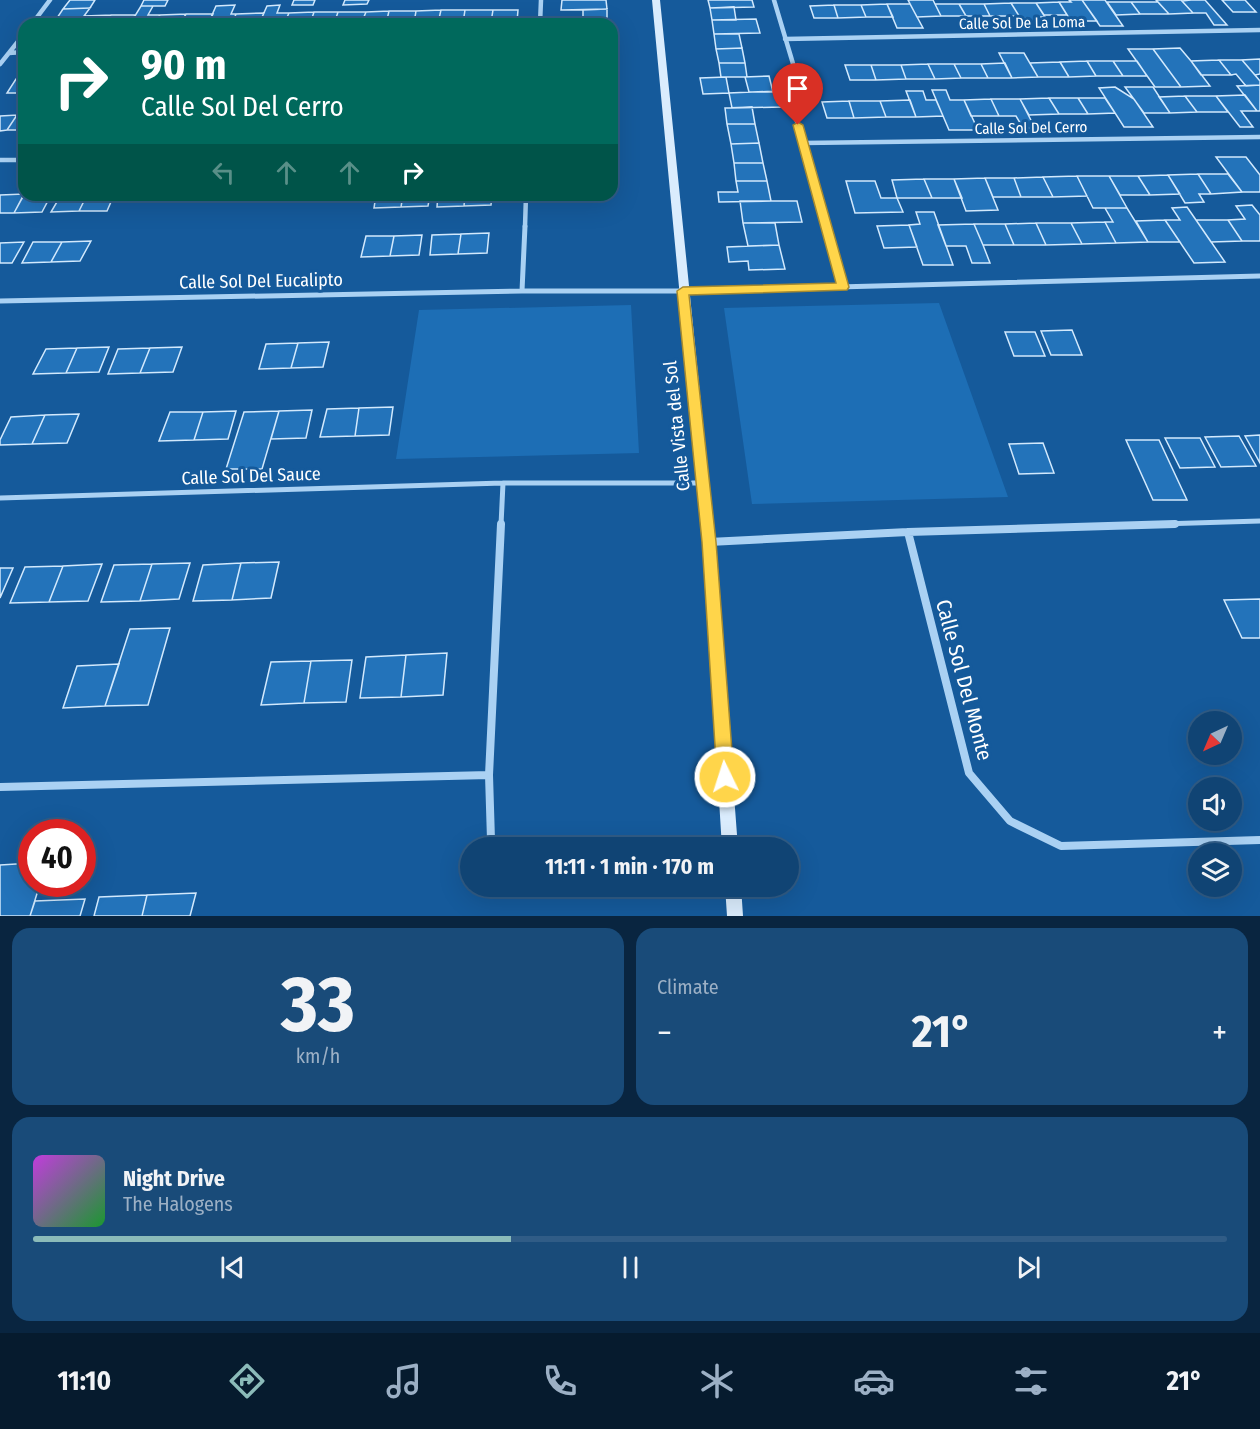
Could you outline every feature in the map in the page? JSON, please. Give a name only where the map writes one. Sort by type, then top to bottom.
[{"type":"street","points":[[36,18],[50,0]]},
{"type":"street","points":[[540,18],[541,0]]},
{"type":"street","name":"Calle Vista del Sol","points":[[656,0],[709,542],[729,837]]},
{"type":"street","points":[[774,0],[794,67]]},
{"type":"street","name":"Calle Sol De La Loma","points":[[785,39],[1260,30]]},
{"type":"street","points":[[0,64],[18,41]]},
{"type":"street","points":[[9,53],[18,52]]},
{"type":"street","points":[[793,107],[843,287]]},
{"type":"street","name":"Calle Sol Del Cerro","points":[[803,144],[1260,137]]},
{"type":"street","points":[[0,160],[18,160]]},
{"type":"street","points":[[522,291],[526,201]]},
{"type":"street","points":[[683,291],[1260,276]]},
{"type":"street","name":"Calle Sol Del Eucalipto","points":[[0,301],[522,291],[683,291]]},
{"type":"street","points":[[491,837],[489,775],[502,483]]},
{"type":"street","name":"Calle Sol Del Sauce","points":[[0,498],[502,483],[703,483]]},
{"type":"street","points":[[709,542],[908,532],[1260,521]]},
{"type":"street","name":"Calle Sol Del Monte","points":[[908,532],[969,773],[1010,821],[1061,846],[1260,840]]},
{"type":"street","points":[[0,787],[489,775]]},
{"type":"street","points":[[734,897],[735,916]]},
{"type":"shaded area","points":[[939,303],[1008,497],[752,504],[724,308]]},
{"type":"shaded area","points":[[631,305],[639,453],[396,459],[419,310]]},
{"type":"building","points":[[70,0],[95,0],[90,8],[63,9]]},
{"type":"building","points":[[144,0],[168,0],[165,6],[141,6]]},
{"type":"building","points":[[294,0],[315,0],[313,5],[292,5]]},
{"type":"building","points":[[345,0],[369,0],[367,4],[343,5]]},
{"type":"building","points":[[562,0],[606,0],[607,9],[561,10]]},
{"type":"building","points":[[708,0],[752,0],[754,7],[710,8]]},
{"type":"building","points":[[908,0],[933,0],[941,16],[917,17]]},
{"type":"building","points":[[1069,0],[1082,0],[1097,21],[1082,21],[1085,26],[1074,26],[1059,2],[1071,2]]},
{"type":"building","points":[[1082,0],[1105,0],[1123,26],[1100,26]]},
{"type":"building","points":[[1156,0],[1181,0],[1193,13],[1169,14]]},
{"type":"building","points":[[1205,0],[1227,25],[1214,25],[1206,13],[1193,13],[1182,1]]},
{"type":"building","points":[[1222,0],[1245,0],[1256,12],[1233,12]]},
{"type":"building","points":[[1059,2],[1067,15],[1044,15],[1036,3]]},
{"type":"building","points":[[1107,2],[1131,2],[1140,14],[1116,15]]},
{"type":"building","points":[[1131,2],[1158,2],[1169,14],[1140,14]]},
{"type":"building","points":[[1011,3],[1036,3],[1045,17],[1041,17],[1044,23],[1030,23],[1027,18],[1021,19]]},
{"type":"building","points":[[1011,3],[1019,16],[990,16],[984,4]]},
{"type":"building","points":[[887,4],[910,4],[923,28],[897,28]]},
{"type":"building","points":[[887,4],[893,17],[866,17],[861,5]]},
{"type":"building","points":[[935,4],[959,4],[966,16],[941,16]]},
{"type":"building","points":[[959,4],[984,4],[990,16],[966,16]]},
{"type":"building","points":[[235,5],[231,14],[236,14],[234,18],[211,18],[216,6]]},
{"type":"building","points":[[280,5],[277,13],[289,13],[287,18],[262,18],[267,6]]},
{"type":"building","points":[[834,5],[861,5],[866,17],[838,18]]},
{"type":"building","points":[[834,5],[838,18],[814,18],[810,6]]},
{"type":"building","points":[[141,6],[153,6],[148,15],[160,15],[158,18],[134,18]]},
{"type":"building","points":[[734,7],[736,20],[712,20],[710,8]]},
{"type":"building","points":[[90,8],[82,18],[57,18],[63,9]]},
{"type":"building","points":[[607,9],[607,18],[583,18],[583,10]]},
{"type":"building","points":[[441,10],[465,10],[464,18],[439,18]]},
{"type":"building","points":[[441,10],[439,18],[415,18],[416,11]]},
{"type":"building","points":[[465,10],[493,10],[492,18],[464,18]]},
{"type":"building","points":[[493,10],[518,10],[517,18],[492,18]]},
{"type":"building","points":[[389,11],[416,11],[415,18],[387,18]]},
{"type":"building","points":[[389,11],[387,18],[364,18],[366,12]]},
{"type":"building","points":[[314,12],[338,12],[336,18],[312,18]]},
{"type":"building","points":[[314,12],[312,18],[287,18],[289,13]]},
{"type":"building","points":[[338,12],[366,12],[364,18],[336,18]]},
{"type":"building","points":[[264,13],[262,18],[234,18],[236,14]]},
{"type":"building","points":[[186,14],[213,14],[211,18],[184,18]]},
{"type":"building","points":[[186,14],[184,18],[158,18],[160,15]]},
{"type":"building","points":[[111,15],[135,15],[133,18],[109,18]]},
{"type":"building","points":[[111,15],[109,18],[82,18],[84,16]]},
{"type":"building","points":[[756,19],[760,33],[714,34],[712,20]]},
{"type":"building","points":[[714,34],[739,34],[742,48],[716,49]]},
{"type":"building","points":[[742,48],[745,63],[719,63],[716,49]]},
{"type":"building","points":[[1180,48],[1210,86],[1181,87],[1153,49]]},
{"type":"building","points":[[1128,49],[1153,49],[1181,87],[1155,87]]},
{"type":"building","points":[[999,53],[1024,53],[1038,77],[1012,78]]},
{"type":"building","points":[[1260,59],[1260,74],[1255,75],[1242,60]]},
{"type":"building","points":[[1219,60],[1242,60],[1260,81],[1260,85],[1246,86],[1236,74],[1231,75]]},
{"type":"building","points":[[1219,60],[1231,75],[1201,75],[1191,61]]},
{"type":"building","points":[[1087,61],[1113,61],[1123,76],[1096,76]]},
{"type":"building","points":[[1087,61],[1096,76],[1069,77],[1060,62]]},
{"type":"building","points":[[1113,61],[1137,61],[1147,76],[1123,76]]},
{"type":"building","points":[[1060,62],[1069,77],[1038,77],[1030,63]]},
{"type":"building","points":[[719,63],[745,63],[747,77],[721,77]]},
{"type":"building","points":[[1005,63],[1012,78],[988,78],[981,64]]},
{"type":"building","points":[[928,64],[954,64],[961,78],[935,79]]},
{"type":"building","points":[[928,64],[935,79],[906,79],[901,65]]},
{"type":"building","points":[[954,64],[981,64],[988,78],[961,78]]},
{"type":"building","points":[[845,65],[871,65],[876,80],[850,80]]},
{"type":"building","points":[[871,65],[901,65],[906,79],[876,80]]},
{"type":"building","points":[[769,76],[773,92],[749,92],[745,77]]},
{"type":"building","points":[[726,77],[729,93],[703,94],[700,78]]},
{"type":"building","points":[[16,79],[18,79],[18,93],[7,93]]},
{"type":"building","points":[[1260,85],[1260,111],[1257,111],[1237,86]]},
{"type":"building","points":[[1115,87],[1134,99],[1153,127],[1124,127],[1099,88]]},
{"type":"building","points":[[1125,87],[1153,87],[1170,113],[1144,113]]},
{"type":"building","points":[[932,90],[946,90],[950,100],[964,100],[978,130],[949,130]]},
{"type":"building","points":[[778,91],[782,107],[732,108],[729,93]]},
{"type":"building","points":[[906,91],[923,91],[926,100],[936,100],[943,116],[916,117]]},
{"type":"building","points":[[1245,95],[1257,111],[1241,111],[1253,127],[1240,127],[1216,96]]},
{"type":"building","points":[[1185,96],[1216,96],[1228,112],[1197,112]]},
{"type":"building","points":[[1185,96],[1197,112],[1170,113],[1159,97]]},
{"type":"building","points":[[1049,98],[1078,98],[1088,114],[1059,114]]},
{"type":"building","points":[[1049,98],[1059,114],[1029,115],[1020,99]]},
{"type":"building","points":[[1078,98],[1105,98],[1115,113],[1088,114]]},
{"type":"building","points":[[991,99],[1020,99],[1035,128],[1023,128],[1016,116],[999,116]]},
{"type":"building","points":[[991,99],[999,116],[971,116],[964,100]]},
{"type":"building","points":[[910,100],[916,117],[886,117],[880,101]]},
{"type":"building","points":[[849,101],[880,101],[886,117],[854,118]]},
{"type":"building","points":[[849,101],[854,118],[827,118],[822,102]]},
{"type":"building","points":[[752,107],[755,124],[727,124],[725,108]]},
{"type":"building","points":[[17,115],[18,115],[18,130],[7,130]]},
{"type":"building","points":[[17,115],[7,130],[0,131],[0,116]]},
{"type":"building","points":[[727,124],[755,124],[759,143],[731,144]]},
{"type":"building","points":[[759,143],[763,163],[734,163],[731,144]]},
{"type":"building","points":[[1216,157],[1246,157],[1260,175],[1260,192],[1242,192]]},
{"type":"building","points":[[734,163],[763,163],[767,181],[736,181]]},
{"type":"building","points":[[1198,174],[1228,174],[1242,192],[1211,194]]},
{"type":"building","points":[[1198,174],[1211,194],[1199,194],[1204,202],[1185,203],[1168,175]]},
{"type":"building","points":[[1168,175],[1180,194],[1150,195],[1138,176]]},
{"type":"building","points":[[1077,176],[1109,176],[1127,208],[1093,208]]},
{"type":"building","points":[[1077,176],[1087,196],[1053,197],[1043,177]]},
{"type":"building","points":[[1109,176],[1138,176],[1150,195],[1120,195]]},
{"type":"building","points":[[1043,177],[1053,197],[1021,197],[1014,178]]},
{"type":"building","points":[[985,178],[1014,178],[1021,197],[993,197]]},
{"type":"building","points":[[985,178],[998,210],[966,211],[954,179]]},
{"type":"building","points":[[924,179],[954,179],[962,198],[932,198]]},
{"type":"building","points":[[924,179],[932,198],[897,198],[892,180]]},
{"type":"building","points":[[736,181],[767,181],[771,201],[719,202],[718,192],[738,192]]},
{"type":"building","points":[[846,181],[875,181],[881,198],[897,198],[903,212],[855,213]]},
{"type":"building","points":[[18,194],[18,201],[20,201],[14,213],[0,213],[0,195]]},
{"type":"building","points":[[21,201],[48,201],[42,212],[14,213]]},
{"type":"building","points":[[57,201],[84,201],[79,211],[51,212]]},
{"type":"building","points":[[84,201],[111,201],[107,211],[79,211]]},
{"type":"building","points":[[375,201],[402,201],[401,207],[374,208]]},
{"type":"building","points":[[402,201],[429,201],[428,206],[401,207]]},
{"type":"building","points":[[438,201],[464,201],[464,206],[437,207]]},
{"type":"building","points":[[464,201],[491,201],[491,205],[464,206]]},
{"type":"building","points":[[740,201],[797,201],[802,222],[743,223]]},
{"type":"building","points":[[1252,205],[1260,215],[1260,241],[1242,241],[1228,220],[1245,219],[1236,206]]},
{"type":"building","points":[[1187,207],[1225,262],[1194,263],[1165,220],[1180,220],[1172,208]]},
{"type":"building","points":[[1105,208],[1127,208],[1148,242],[1116,243],[1105,222],[1113,222]]},
{"type":"building","points":[[916,212],[934,212],[953,265],[923,265],[909,225],[920,224]]},
{"type":"building","points":[[1165,220],[1180,242],[1148,242],[1136,221]]},
{"type":"building","points":[[1196,220],[1228,220],[1242,241],[1211,242]]},
{"type":"building","points":[[1105,222],[1116,243],[1082,244],[1071,223]]},
{"type":"building","points":[[743,223],[775,223],[779,245],[748,246]]},
{"type":"building","points":[[1036,223],[1071,223],[1082,244],[1046,245]]},
{"type":"building","points":[[1036,223],[1046,245],[1014,245],[1005,224]]},
{"type":"building","points":[[974,224],[1005,224],[1014,245],[983,245]]},
{"type":"building","points":[[974,224],[990,263],[972,263],[966,246],[946,246],[938,225]]},
{"type":"building","points":[[909,225],[917,247],[884,248],[877,226]]},
{"type":"building","points":[[489,233],[487,253],[458,254],[461,234]]},
{"type":"building","points":[[461,234],[458,254],[430,255],[432,235]]},
{"type":"building","points":[[422,235],[419,255],[390,256],[394,236]]},
{"type":"building","points":[[366,236],[394,236],[390,256],[361,257]]},
{"type":"building","points":[[91,241],[80,261],[51,262],[62,242]]},
{"type":"building","points":[[24,242],[12,263],[0,263],[0,243]]},
{"type":"building","points":[[33,242],[62,242],[51,262],[22,263]]},
{"type":"building","points":[[779,245],[785,269],[749,270],[748,261],[729,262],[727,247]]},
{"type":"building","points":[[1072,330],[1082,355],[1051,355],[1041,331]]},
{"type":"building","points":[[1005,332],[1035,332],[1045,356],[1014,356]]},
{"type":"building","points":[[329,342],[323,367],[291,368],[298,343]]},
{"type":"building","points":[[298,343],[291,368],[259,369],[266,344]]},
{"type":"building","points":[[109,347],[99,372],[66,373],[77,348]]},
{"type":"building","points":[[182,347],[173,372],[140,373],[150,348]]},
{"type":"building","points":[[77,348],[66,373],[33,374],[46,349]]},
{"type":"building","points":[[150,348],[140,373],[108,374],[118,349]]},
{"type":"building","points":[[393,407],[389,435],[355,436],[359,408]]},
{"type":"building","points":[[359,408],[355,436],[320,437],[327,409]]},
{"type":"building","points":[[312,410],[306,438],[271,439],[279,411]]},
{"type":"building","points":[[236,411],[228,439],[194,440],[203,412]]},
{"type":"building","points":[[279,411],[262,469],[226,469],[244,412]]},
{"type":"building","points":[[170,412],[203,412],[194,440],[159,441]]},
{"type":"building","points":[[79,414],[67,443],[32,444],[45,415]]},
{"type":"building","points":[[45,415],[32,444],[0,445],[0,440],[11,417]]},
{"type":"building","points":[[1260,435],[1260,463],[1245,436]]},
{"type":"building","points":[[1239,436],[1256,466],[1221,467],[1205,437]]},
{"type":"building","points":[[1165,438],[1200,438],[1215,467],[1180,468]]},
{"type":"building","points":[[1126,440],[1159,440],[1187,500],[1153,500]]},
{"type":"building","points":[[1043,443],[1054,473],[1019,474],[1009,444]]},
{"type":"building","points":[[279,562],[271,598],[232,600],[241,563]]},
{"type":"building","points":[[190,563],[179,599],[140,601],[152,564]]},
{"type":"building","points":[[241,563],[232,600],[193,601],[203,565]]},
{"type":"building","points":[[102,564],[88,601],[49,602],[63,566]]},
{"type":"building","points":[[152,564],[140,601],[101,602],[114,565]]},
{"type":"building","points":[[63,566],[49,602],[10,603],[25,567]]},
{"type":"building","points":[[0,568],[13,568],[0,598]]},
{"type":"building","points":[[1260,599],[1260,638],[1242,638],[1224,600]]},
{"type":"building","points":[[170,628],[148,705],[105,706],[130,629]]},
{"type":"building","points":[[447,653],[443,695],[401,697],[406,655]]},
{"type":"building","points":[[406,655],[401,697],[360,698],[366,657]]},
{"type":"building","points":[[352,660],[346,702],[304,703],[311,661]]},
{"type":"building","points":[[311,661],[304,703],[261,705],[271,662]]},
{"type":"building","points":[[119,664],[105,706],[63,708],[77,666]]},
{"type":"building","points":[[18,864],[18,897],[36,897],[30,916],[0,916],[0,865]]},
{"type":"building","points":[[196,893],[190,916],[142,916],[147,895]]},
{"type":"building","points":[[147,895],[142,916],[94,916],[99,897]]},
{"type":"building","points":[[85,899],[80,916],[30,916],[35,901]]},
{"type":"route","points":[[725,777],[709,542],[683,291],[843,287],[798,125]]}]
